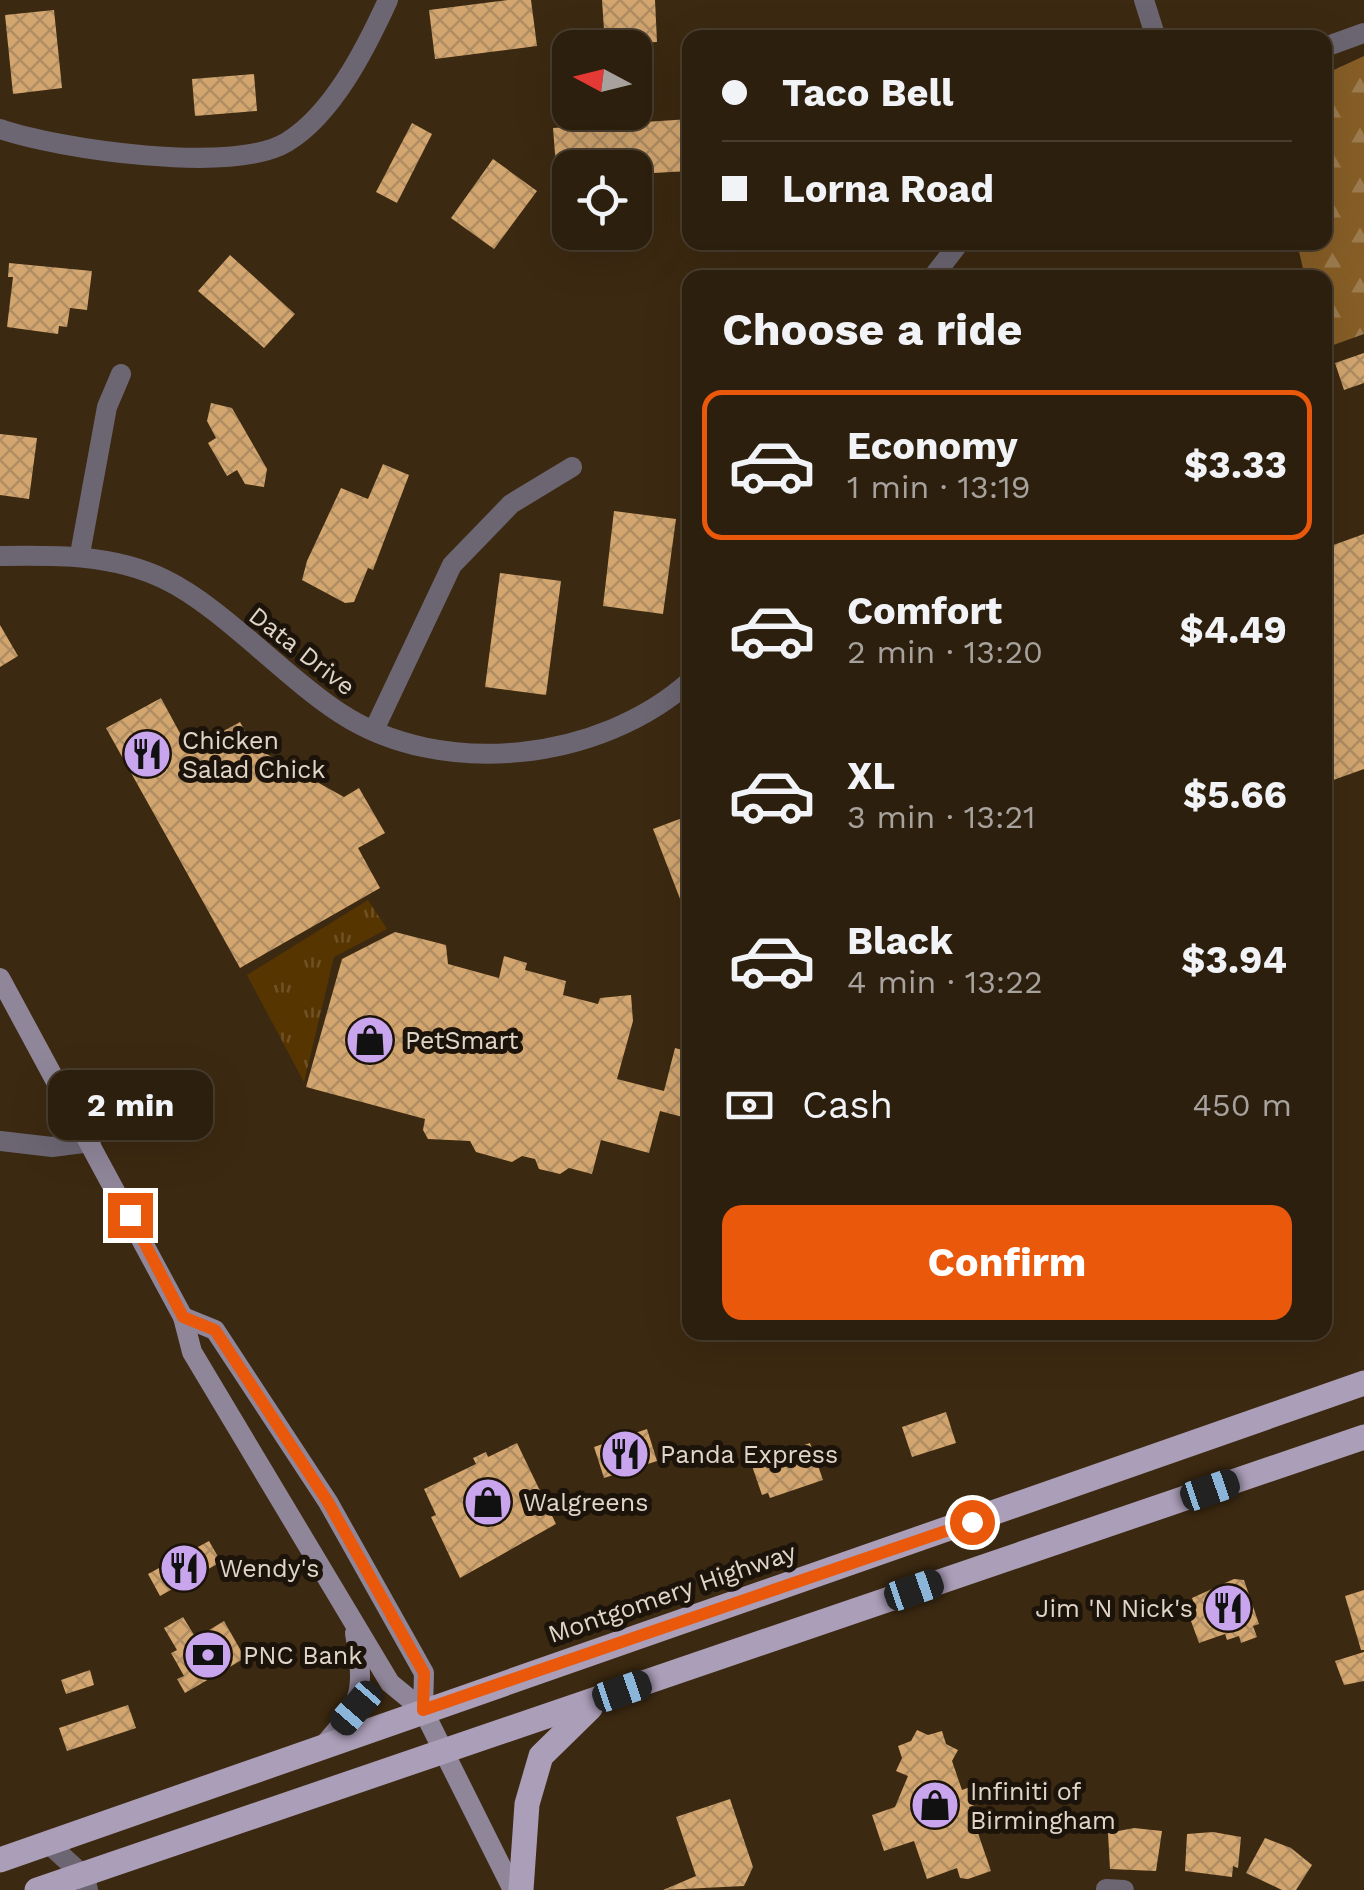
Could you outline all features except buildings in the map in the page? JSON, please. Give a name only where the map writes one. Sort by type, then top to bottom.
[{"type":"main road","name":"Montgomery Highway","points":[[0,1860],[1364,1382]]},
{"type":"main road","points":[[41,1889],[87,1883],[600,1698],[1364,1437]]},
{"type":"main road","points":[[521,1890],[527,1804],[541,1756],[600,1698]]},
{"type":"street","points":[[0,128],[110,151],[213,159],[285,144],[314,118],[356,62],[388,0]]},
{"type":"street","points":[[1144,0],[1153,30]]},
{"type":"street","points":[[1332,44],[1364,33]]},
{"type":"street","points":[[938,270],[954,250]]},
{"type":"street","points":[[80,554],[107,407],[121,374]]},
{"type":"street","points":[[374,730],[452,565],[511,504],[572,468]]},
{"type":"street","name":"Data Drive","points":[[0,556],[80,554],[164,578],[331,706],[374,730],[458,751],[554,748],[639,717],[682,687]]},
{"type":"street","points":[[0,978],[183,1317],[192,1352],[390,1683],[423,1710],[448,1753],[513,1890]]},
{"type":"street","points":[[0,1141],[52,1147],[91,1142]]},
{"type":"street","points":[[183,1317],[215,1330],[328,1502],[424,1673],[423,1710]]},
{"type":"street","points":[[322,1747],[356,1708],[362,1692],[352,1621]]},
{"type":"street","points":[[50,1845],[87,1883]]},
{"type":"street","points":[[41,1889],[50,1845]]},
{"type":"green space","points":[[1364,56],[1364,334],[1332,345],[1332,270],[1303,270],[1299,250],[1332,250],[1332,71]]},
{"type":"green space","points":[[368,900],[387,929],[334,957],[304,1082],[247,975]]},
{"type":"place","name":"Chicken Salad Chick","points":[[147,754]]},
{"type":"place","name":"PetSmart","points":[[370,1040]]},
{"type":"place","name":"Panda Express","points":[[625,1454]]},
{"type":"place","name":"Walgreens","points":[[488,1502]]},
{"type":"place","name":"Wendy's","points":[[184,1568]]},
{"type":"place","name":"Jim 'N Nick's","points":[[1228,1608]]},
{"type":"place","name":"PNC Bank","points":[[208,1655]]},
{"type":"place","name":"Infiniti of Birmingham","points":[[935,1805]]},
{"type":"route","points":[[130,1215],[183,1317],[215,1330],[328,1502],[424,1673],[423,1710],[972,1522]]}]
